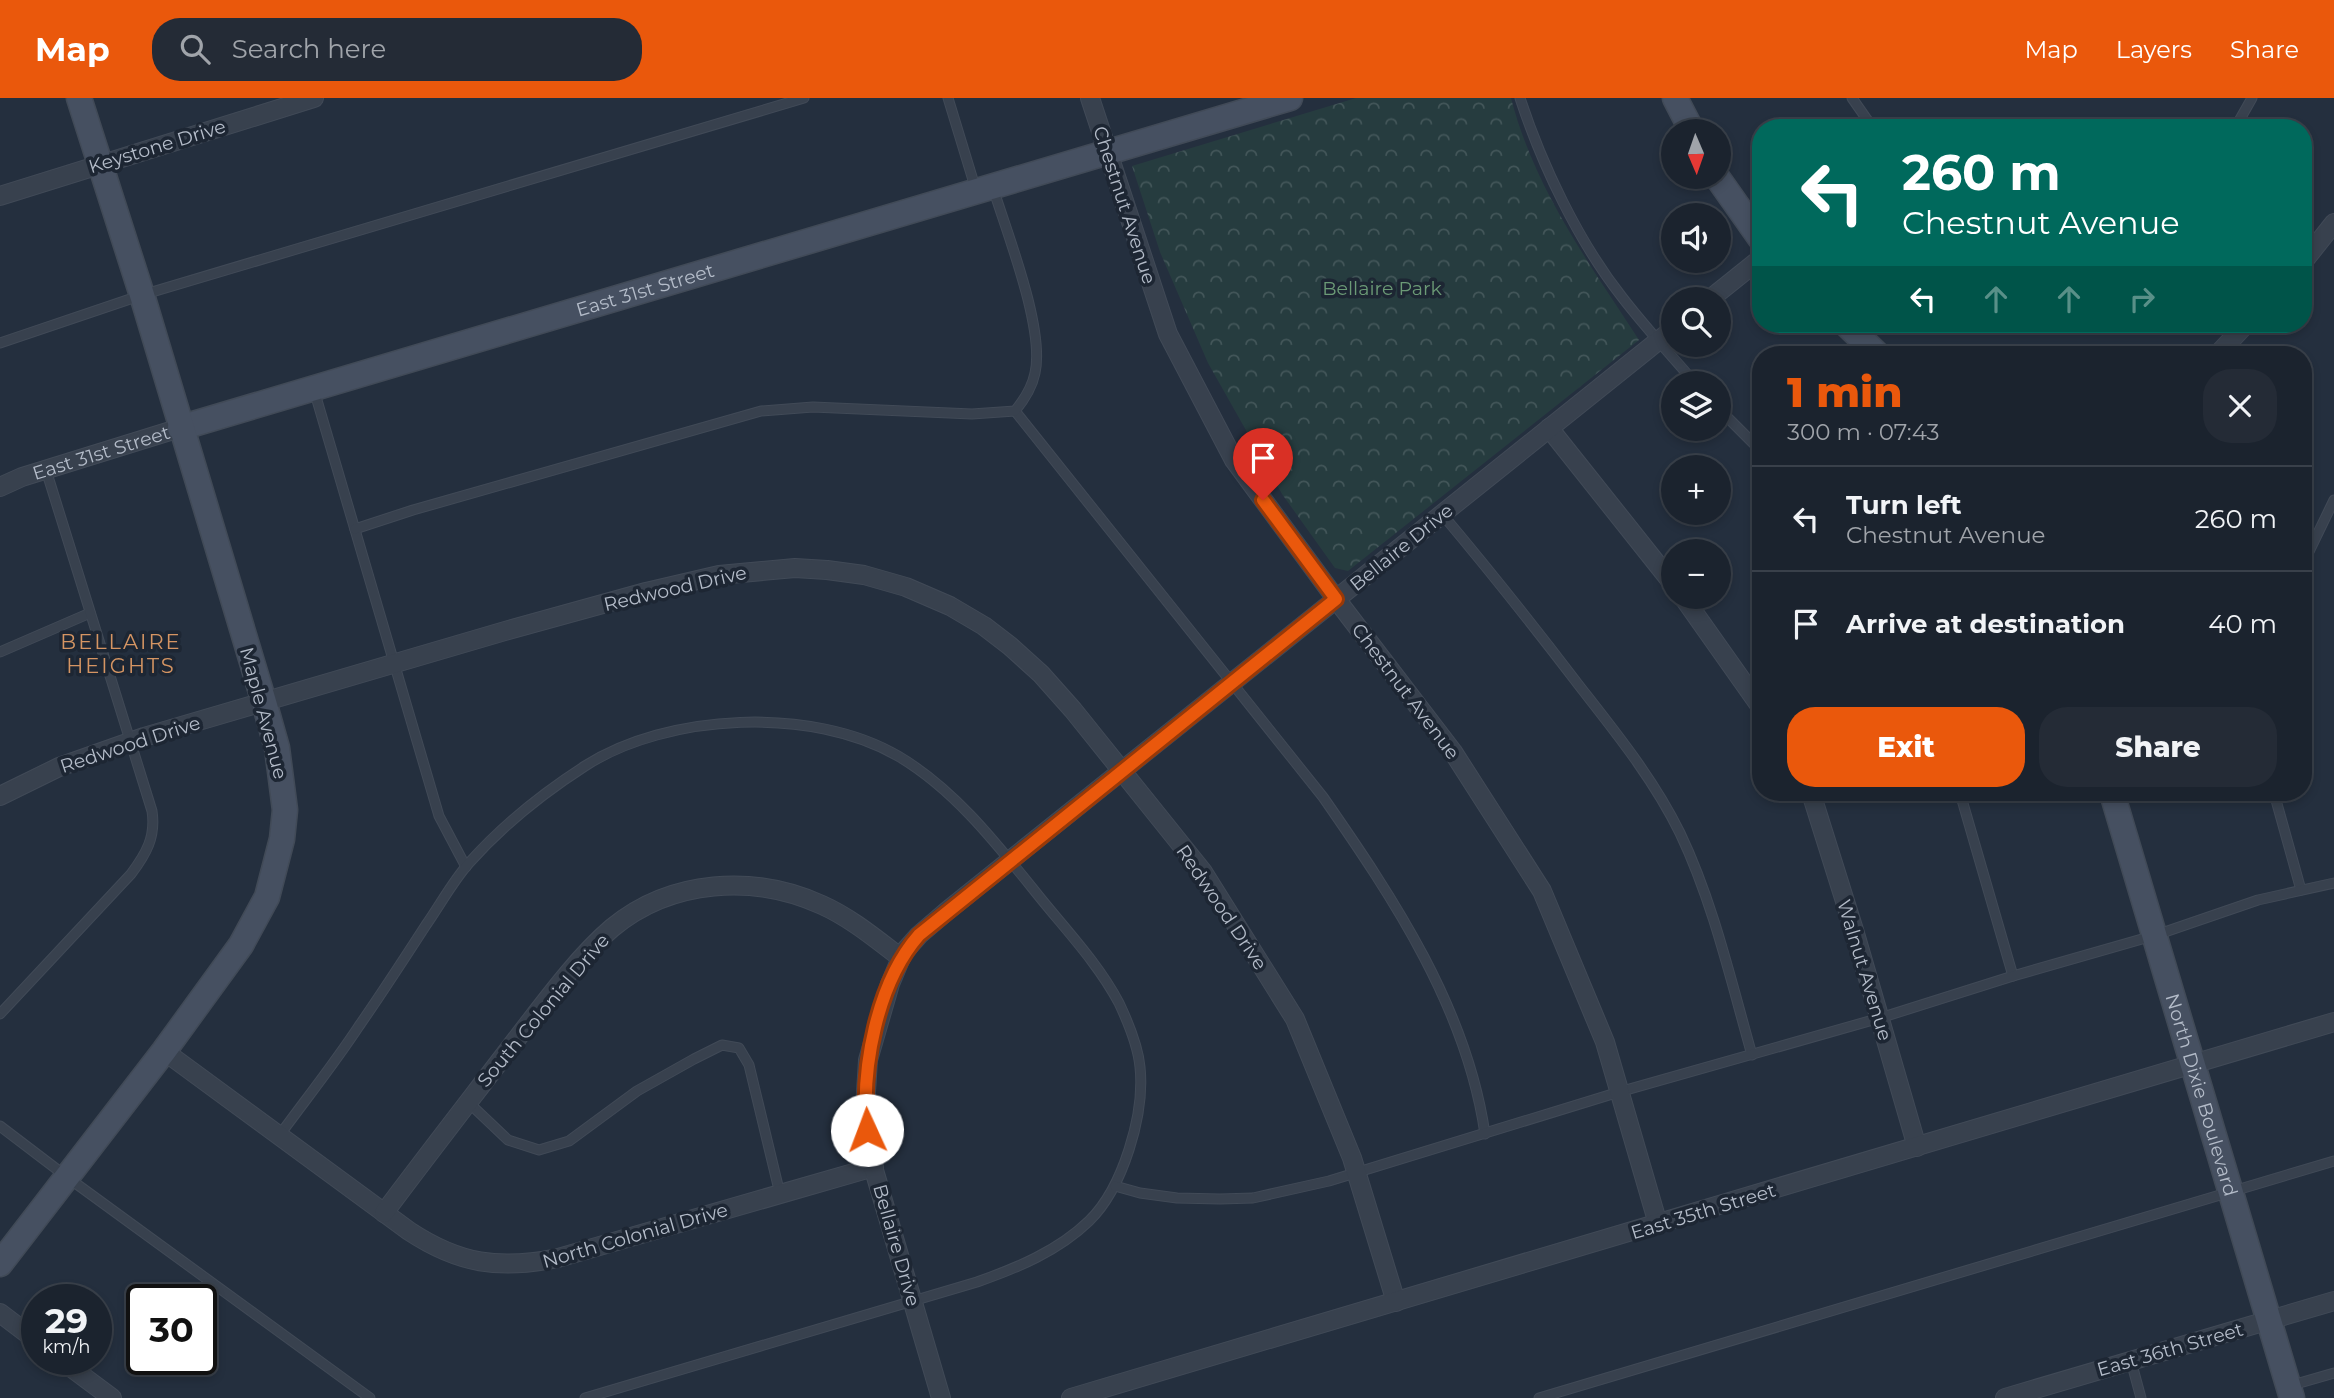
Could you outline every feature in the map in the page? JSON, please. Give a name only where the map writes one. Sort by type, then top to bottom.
[{"type":"street","name":"Maple Avenue","points":[[0,1264],[164,1051],[241,945],[267,897],[282,839],[284,789],[278,748],[142,295],[79,98]]},
{"type":"street","name":"Keystone Drive","points":[[0,196],[314,98]]},
{"type":"street","name":"Chestnut Avenue","points":[[1090,98],[1168,334],[1234,460],[1453,752],[1542,891],[1605,1042],[1658,1224]]},
{"type":"street","name":"East 31st Street","points":[[0,487],[180,428],[1107,153],[1239,109],[1290,98]]},
{"type":"street","points":[[1675,98],[1686,119]]},
{"type":"street","points":[[1725,189],[1752,227]]},
{"type":"street","points":[[2312,251],[2334,223]]},
{"type":"street","points":[[1725,287],[1752,265]]},
{"type":"street","points":[[1855,333],[1869,346]]},
{"type":"street","points":[[2225,346],[2238,333]]},
{"type":"street","name":"Bellaire Drive","points":[[942,1398],[869,1153],[865,1108],[868,1060],[880,1013],[901,958],[919,935],[1010,860],[1661,339]]},
{"type":"street","points":[[1549,428],[1661,569]]},
{"type":"street","name":"Redwood Drive","points":[[0,796],[59,767],[129,741],[646,592],[719,575],[782,568],[827,570],[864,575],[906,587],[950,606],[984,626],[1041,674],[1203,872],[1295,1019],[1357,1173],[1395,1302]]},
{"type":"street","points":[[1691,609],[1752,695]]},
{"type":"street","name":"Walnut Avenue","points":[[1813,801],[1917,1147]]},
{"type":"street","name":"North Dixie Boulevard","points":[[2114,801],[2291,1392]]},
{"type":"street","name":"South Colonial Drive","points":[[384,1213],[543,1006],[595,945],[632,913],[657,900],[680,892],[730,886],[771,889],[825,906],[856,924],[901,958]]},
{"type":"street","name":"East 35th Street","points":[[1071,1398],[2334,1022]]},
{"type":"street","name":"North Colonial Drive","points":[[164,1051],[429,1245],[475,1262],[527,1265],[558,1258],[874,1167]]},
{"type":"street","name":"East 36th Street","points":[[2005,1398],[2334,1301]]},
{"type":"street","points":[[0,1313],[21,1329]]},
{"type":"street","points":[[81,1375],[112,1398]]},
{"type":"lane","points":[[0,343],[142,295],[804,98]]},
{"type":"lane","points":[[948,98],[1032,315],[1035,371],[1029,390],[1015,411]]},
{"type":"lane","points":[[1520,98],[1548,169],[1588,247],[1621,296],[1661,331]]},
{"type":"lane","points":[[1852,98],[1867,119]]},
{"type":"lane","points":[[2240,119],[2252,98]]},
{"type":"lane","points":[[313,388],[439,816],[466,867]]},
{"type":"lane","points":[[355,529],[761,411],[813,407],[972,414],[1015,411]]},
{"type":"lane","points":[[1015,411],[1323,797],[1369,864],[1402,918],[1456,1024],[1480,1102],[1485,1134]]},
{"type":"lane","points":[[1731,421],[1752,442]]},
{"type":"lane","points":[[0,1014],[131,874],[148,850],[153,819],[47,470]]},
{"type":"lane","points":[[2312,545],[2334,500]]},
{"type":"lane","points":[[1443,514],[1618,735],[1659,794],[1680,834],[1714,923],[1752,1055]]},
{"type":"lane","points":[[0,652],[90,613]]},
{"type":"lane","points":[[279,1136],[356,1032],[466,867],[540,797],[588,764],[615,749],[671,731],[711,724],[770,723],[846,734],[897,756],[924,774],[955,801],[1010,860],[1096,969],[1118,1002],[1133,1038],[1140,1066],[1140,1091],[1136,1119],[1115,1186],[1090,1221],[1054,1248],[1013,1269],[585,1398]]},
{"type":"lane","points":[[1962,801],[2013,975]]},
{"type":"lane","points":[[2276,801],[2301,890]]},
{"type":"lane","points":[[1115,1186],[1140,1193],[1177,1198],[1253,1198],[1292,1190],[1357,1173],[1619,1092],[1880,1018],[2013,975],[2155,935],[2258,900],[2334,883]]},
{"type":"lane","points":[[468,1102],[508,1140],[539,1150],[569,1141],[637,1091],[694,1059],[722,1045],[739,1048],[749,1065],[780,1194]]},
{"type":"lane","points":[[0,1126],[370,1398]]},
{"type":"lane","points":[[1539,1398],[2334,1161]]},
{"type":"lane","points":[[2131,1361],[2141,1398]]},
{"type":"lane","points":[[2291,1392],[2334,1373]]},
{"type":"green space","name":"Bellaire Park","points":[[1356,98],[1511,98],[1521,131],[1548,194],[1639,340],[1348,571],[1335,568],[1282,494],[1208,363],[1160,252],[1132,166]]},
{"type":"district","name":"BELLAIRE HEIGHTS","points":[[121,654]]},
{"type":"route","points":[[867,1130],[865,1108],[868,1060],[880,1013],[903,953],[947,911],[1336,599],[1263,500]]}]
